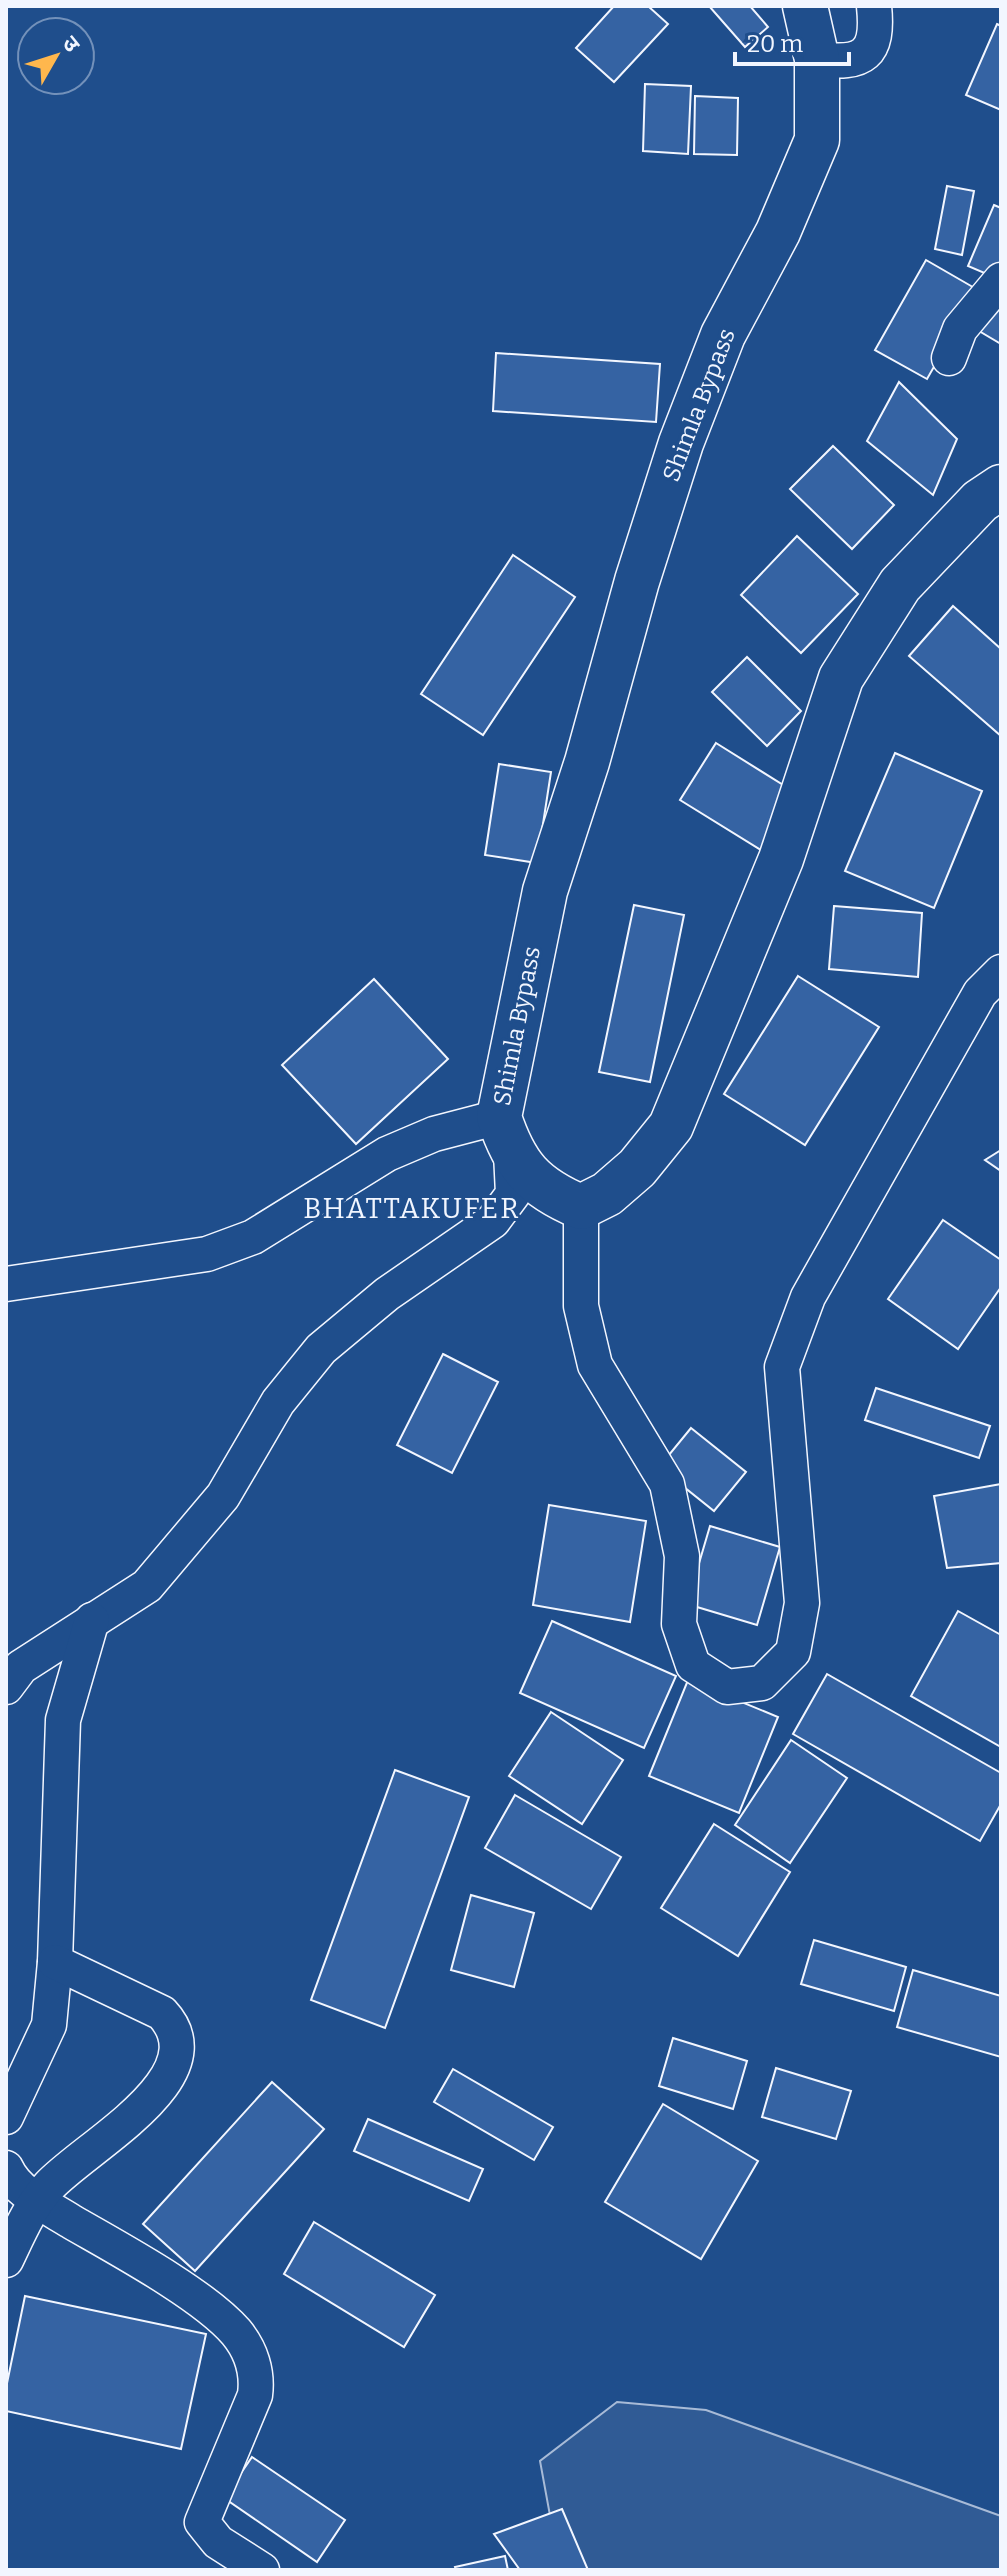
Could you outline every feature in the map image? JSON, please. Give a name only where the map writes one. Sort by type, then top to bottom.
[{"type":"highway","name":"Shimla Bypass","points":[[505,1135],[545,891],[587,762],[637,581],[681,443],[723,335],[778,232],[817,140],[817,59],[805,6]]},
{"type":"highway","points":[[505,1135],[550,1194],[581,1207],[607,1194],[637,1168],[671,1126],[781,859],[841,678],[900,585],[980,501],[1001,487]]},
{"type":"street","points":[[817,59],[848,63],[866,52],[877,33],[874,6]]},
{"type":"street","points":[[949,358],[960,329],[1001,280]]},
{"type":"street","points":[[581,1207],[581,1306],[595,1365],[667,1484],[682,1556],[679,1624],[693,1665],[727,1687],[762,1683],[793,1652],[802,1603],[782,1367],[808,1297],[980,993],[1001,972]]},
{"type":"street","points":[[6,1284],[207,1254],[253,1237],[387,1154],[434,1134],[505,1135],[513,1194],[493,1221],[387,1294],[321,1349],[278,1402],[223,1496],[147,1586],[21,1667],[6,1687]]},
{"type":"street","points":[[6,2117],[49,2025],[55,1962],[63,1720],[92,1620]]},
{"type":"street","points":[[6,2260],[37,2201],[63,2171],[141,2109],[169,2073],[178,2049],[174,2026],[162,2013],[55,1962]]},
{"type":"street","points":[[6,2168],[37,2201],[191,2296],[235,2331],[257,2379],[255,2395],[202,2522],[218,2542],[262,2570]]},
{"type":"shaded area","points":[[617,2402],[706,2410],[1001,2516],[1001,2570],[560,2570],[540,2461]]},
{"type":"building","points":[[614,6],[648,6],[668,24],[614,82],[576,48]]},
{"type":"building","points":[[709,6],[750,6],[768,27],[745,47]]},
{"type":"building","points":[[997,24],[1001,26],[1001,110],[966,95]]},
{"type":"building","points":[[645,84],[691,86],[688,154],[643,151]]},
{"type":"building","points":[[695,96],[738,98],[737,155],[694,154]]},
{"type":"building","points":[[947,186],[974,191],[962,255],[935,249]]},
{"type":"building","points":[[994,205],[1001,208],[1001,265],[996,278],[968,266]]},
{"type":"building","points":[[926,260],[978,290],[927,379],[875,350]]},
{"type":"building","points":[[1001,291],[1001,344],[974,328]]},
{"type":"building","points":[[496,353],[660,364],[656,422],[493,411]]},
{"type":"building","points":[[899,382],[957,439],[933,495],[867,441]]},
{"type":"building","points":[[833,446],[894,505],[852,549],[790,489]]},
{"type":"building","points":[[797,536],[858,594],[801,653],[741,595]]},
{"type":"building","points":[[513,555],[575,597],[483,735],[421,694]]},
{"type":"building","points":[[953,606],[1001,649],[1001,736],[909,656]]},
{"type":"building","points":[[747,657],[801,711],[767,746],[712,692]]},
{"type":"building","points":[[716,743],[796,793],[761,850],[680,800]]},
{"type":"building","points":[[895,753],[982,791],[934,908],[845,871]]},
{"type":"building","points":[[499,764],[551,772],[537,863],[485,855]]},
{"type":"building","points":[[634,905],[684,915],[650,1082],[599,1072]]},
{"type":"building","points":[[834,906],[922,913],[918,977],[829,969]]},
{"type":"building","points":[[798,976],[879,1027],[805,1145],[724,1094]]},
{"type":"building","points":[[374,979],[448,1059],[356,1144],[282,1065]]},
{"type":"building","points":[[1001,1150],[1001,1171],[985,1160]]},
{"type":"building","points":[[943,1220],[1001,1260],[1001,1287],[958,1349],[888,1299]]},
{"type":"building","points":[[443,1354],[498,1382],[452,1473],[397,1445]]},
{"type":"building","points":[[876,1388],[990,1426],[979,1458],[865,1420]]},
{"type":"building","points":[[691,1428],[746,1472],[714,1511],[659,1467]]},
{"type":"building","points":[[1001,1484],[1001,1563],[947,1568],[934,1496]]},
{"type":"building","points":[[549,1505],[646,1521],[630,1622],[533,1605]]},
{"type":"building","points":[[710,1526],[780,1547],[757,1625],[687,1604]]},
{"type":"building","points":[[958,1611],[1001,1635],[1001,1747],[911,1696]]},
{"type":"building","points":[[552,1621],[676,1676],[644,1748],[520,1693]]},
{"type":"building","points":[[827,1674],[1001,1773],[1001,1804],[980,1841],[793,1734]]},
{"type":"building","points":[[688,1680],[778,1717],[739,1813],[649,1776]]},
{"type":"building","points":[[551,1712],[623,1760],[582,1824],[509,1776]]},
{"type":"building","points":[[791,1740],[847,1778],[790,1863],[735,1825]]},
{"type":"building","points":[[395,1770],[469,1797],[385,2028],[311,2000]]},
{"type":"building","points":[[515,1795],[621,1857],[591,1909],[485,1848]]},
{"type":"building","points":[[714,1824],[790,1872],[738,1956],[661,1908]]},
{"type":"building","points":[[471,1895],[534,1913],[514,1987],[451,1970]]},
{"type":"building","points":[[814,1940],[906,1967],[894,2011],[801,1984]]},
{"type":"building","points":[[913,1970],[1001,1996],[1001,2057],[897,2027]]},
{"type":"building","points":[[673,2038],[747,2061],[733,2109],[659,2086]]},
{"type":"building","points":[[776,2068],[851,2091],[836,2139],[762,2117]]},
{"type":"building","points":[[453,2069],[553,2127],[534,2160],[434,2102]]},
{"type":"building","points":[[272,2082],[324,2129],[195,2271],[143,2224]]},
{"type":"building","points":[[663,2104],[758,2161],[701,2259],[605,2202]]},
{"type":"building","points":[[368,2119],[483,2169],[469,2201],[354,2151]]},
{"type":"building","points":[[314,2222],[435,2295],[404,2347],[284,2274]]},
{"type":"building","points":[[25,2296],[206,2334],[181,2449],[6,2411],[6,2388]]},
{"type":"building","points":[[252,2457],[345,2520],[317,2562],[224,2498]]},
{"type":"building","points":[[562,2509],[588,2570],[520,2570],[494,2534]]},
{"type":"building","points":[[505,2556],[508,2570],[456,2570],[455,2567]]},
{"type":"district","name":"BHATTAKUFER","points":[[412,1208]]}]
